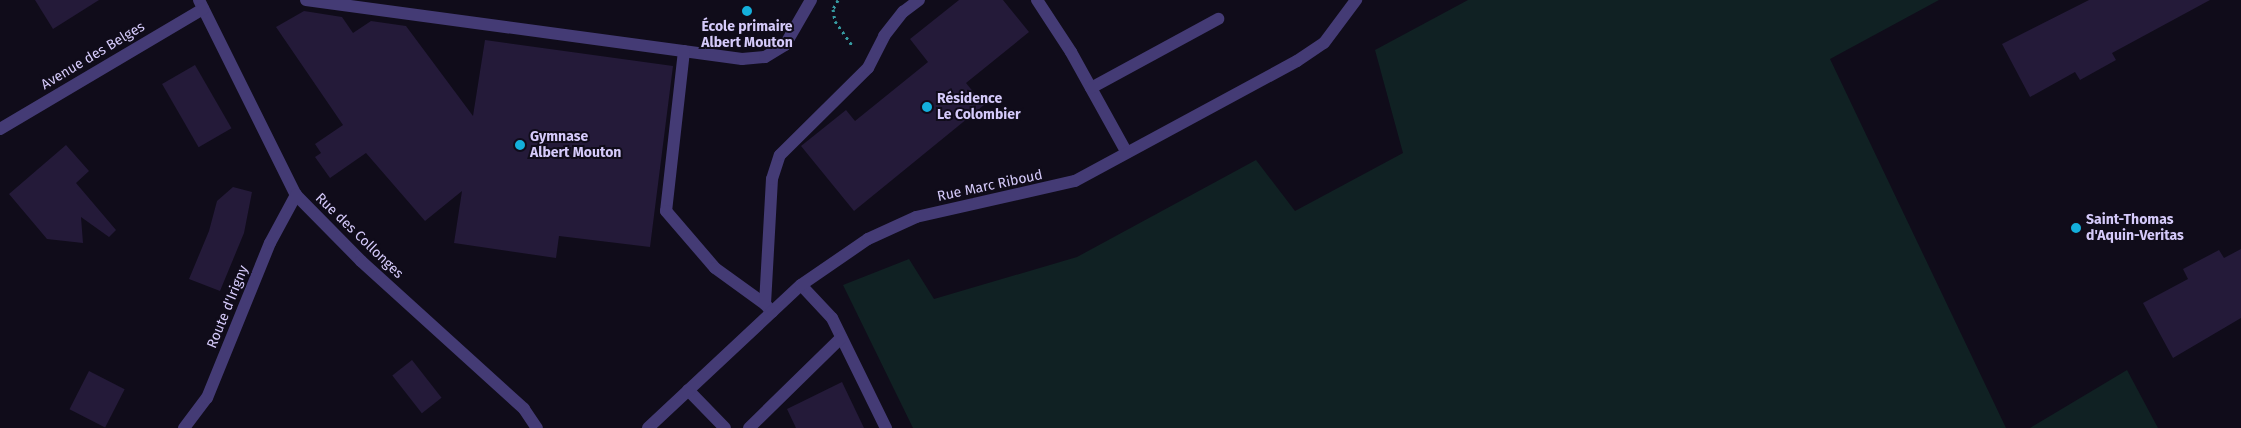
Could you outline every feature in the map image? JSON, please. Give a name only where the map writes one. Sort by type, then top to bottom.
[{"type":"street","points":[[306,0],[742,59],[765,57],[786,45],[811,0]]},
{"type":"street","points":[[768,308],[772,178],[780,155],[868,68],[884,36],[903,12],[919,0]]},
{"type":"street","points":[[1036,0],[1091,88],[1127,153]]},
{"type":"street","name":"Rue Marc Riboud","points":[[648,428],[768,308],[868,239],[916,217],[1057,187],[1127,153],[1324,43],[1356,0]]},
{"type":"street","name":"Avenue des Belges","points":[[0,129],[201,4]]},
{"type":"street","name":"Rue des Collonges","points":[[201,4],[296,195],[361,261],[524,409],[538,428]]},
{"type":"street","points":[[1091,88],[1218,19]]},
{"type":"street","points":[[684,51],[666,211],[715,268],[768,308]]},
{"type":"street","name":"Route d'Irigny","points":[[184,428],[207,398],[270,243],[296,195]]},
{"type":"street","points":[[801,285],[832,318],[886,428]]},
{"type":"street","points":[[749,428],[841,338]]},
{"type":"street","points":[[688,390],[725,428]]},
{"type":"path","points":[[838,0],[833,9],[835,21],[868,68]]},
{"type":"shaded area","points":[[1468,0],[1939,0],[1830,59],[2006,428],[913,428],[843,285],[909,259],[934,299],[1077,257],[1256,160],[1295,211],[1403,153],[1375,50]]},
{"type":"shaded area","points":[[2127,370],[2158,428],[2030,428]]},
{"type":"building","points":[[35,0],[99,0],[53,29]]},
{"type":"building","name":"Résidence Le Colombier","points":[[959,0],[1003,0],[1029,32],[966,83],[984,105],[854,211],[801,146],[846,110],[855,121],[928,62],[910,39]]},
{"type":"building","points":[[2089,0],[2210,0],[2112,53],[2116,60],[2080,80],[2075,72],[2030,97],[2002,44]]},
{"type":"building","points":[[304,11],[342,17],[353,33],[371,21],[406,26],[473,116],[485,40],[673,66],[650,247],[559,236],[556,258],[454,243],[462,191],[425,221],[366,153],[330,178],[315,157],[321,153],[315,144],[343,125],[276,27]]},
{"type":"building","points":[[195,65],[232,128],[199,147],[162,84]]},
{"type":"building","points":[[66,145],[89,171],[76,183],[116,230],[109,237],[81,217],[83,243],[47,239],[9,194]]},
{"type":"building","points":[[233,187],[252,192],[244,233],[220,291],[189,279],[209,231],[217,201]]},
{"type":"building","points":[[2241,249],[2241,318],[2173,358],[2143,303],[2188,279],[2183,269],[2219,250],[2224,258]]},
{"type":"building","points":[[412,360],[442,398],[422,413],[392,375]]},
{"type":"building","points":[[89,371],[125,389],[105,427],[69,409]]},
{"type":"building","points":[[842,382],[864,428],[796,428],[787,409]]},
{"type":"place","name":"École primaire Albert Mouton","points":[[747,11]]},
{"type":"place","name":"Résidence Le Colombier","points":[[927,107]]},
{"type":"place","name":"Gymnase Albert Mouton","points":[[520,145]]},
{"type":"place","name":"Saint-Thomas d'Aquin-Veritas","points":[[2076,228]]}]
